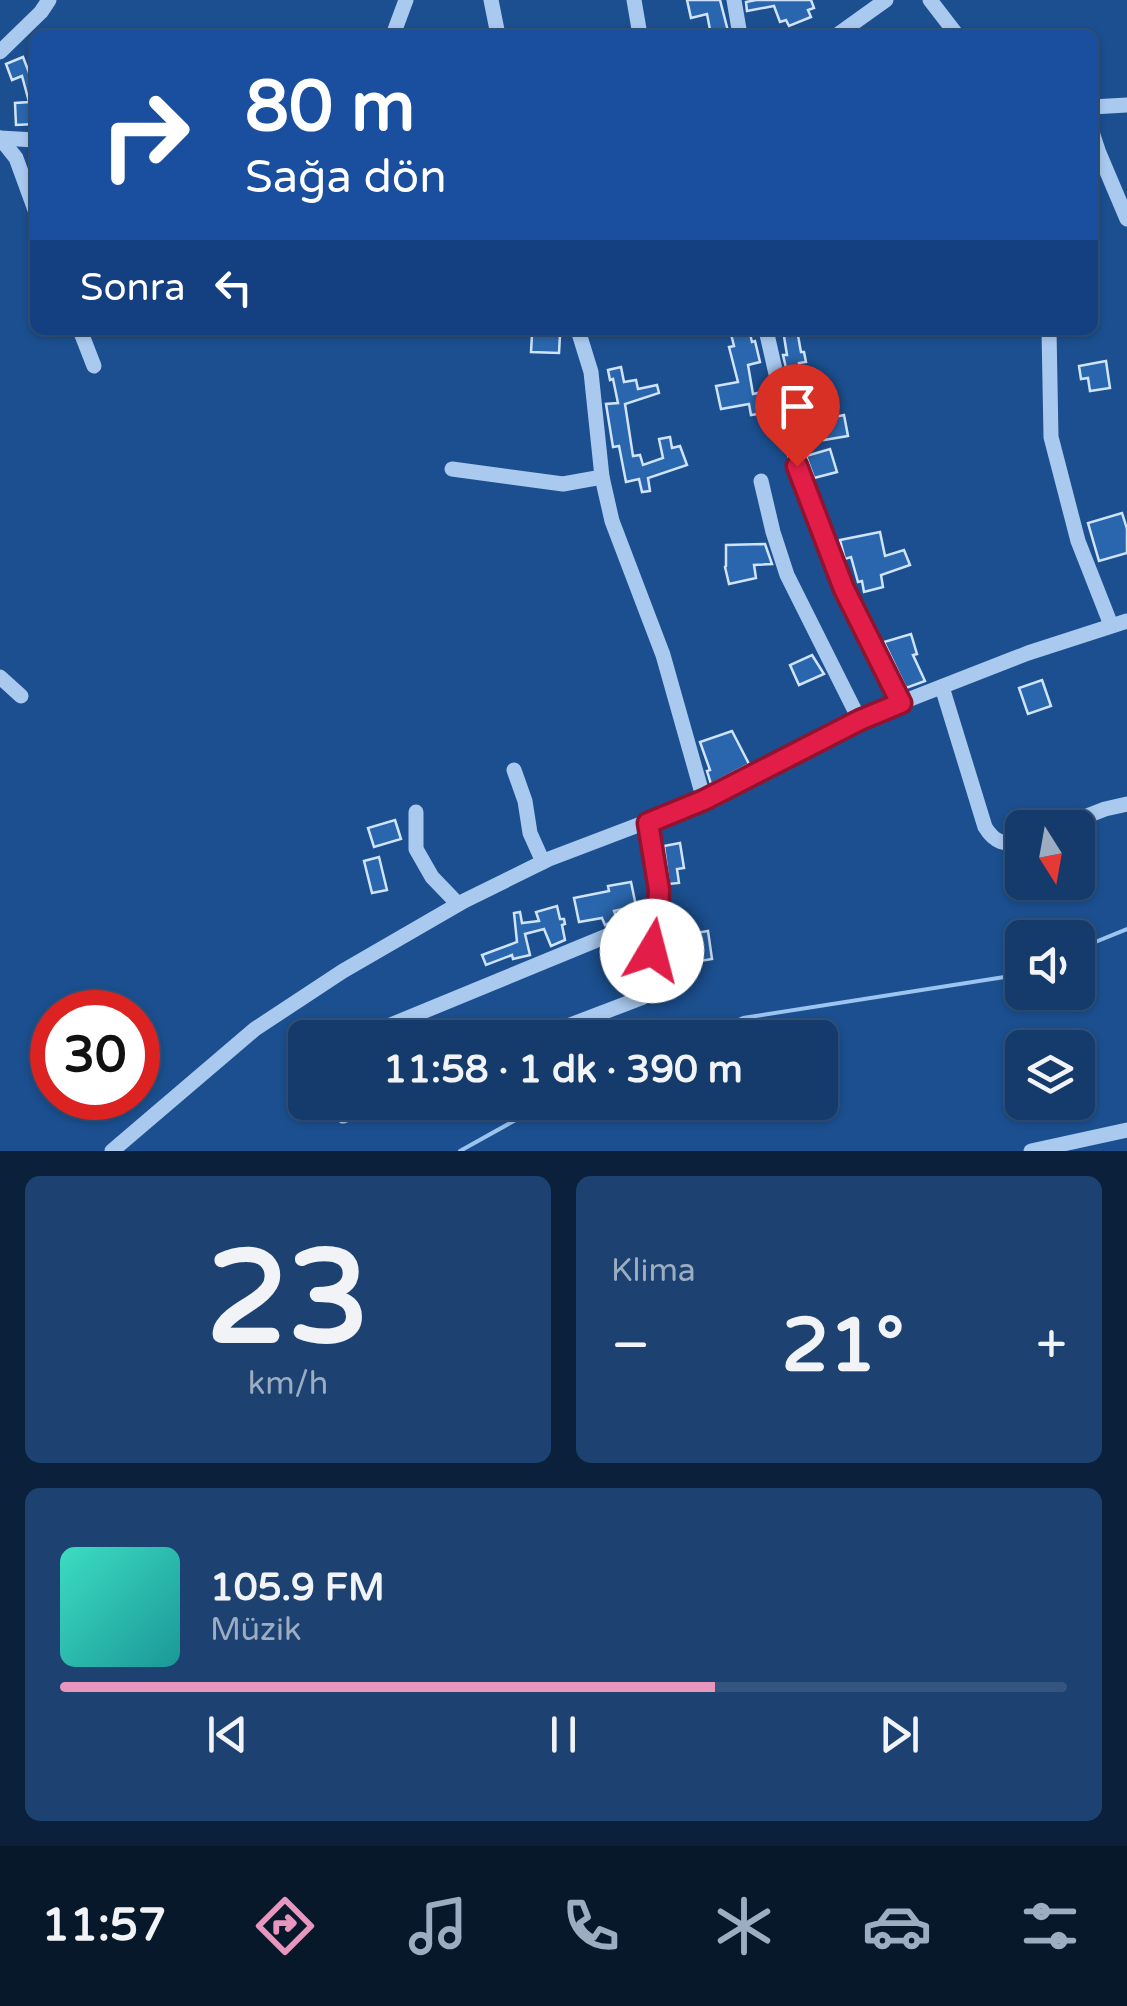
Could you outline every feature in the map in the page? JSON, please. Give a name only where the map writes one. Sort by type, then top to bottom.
[{"type":"street","points":[[395,30],[406,0]]},
{"type":"street","points":[[491,0],[497,30]]},
{"type":"street","points":[[634,0],[639,30]]},
{"type":"street","points":[[734,0],[739,30]]},
{"type":"street","points":[[845,30],[886,0]]},
{"type":"street","points":[[930,0],[953,30]]},
{"type":"street","points":[[0,52],[42,4]]},
{"type":"street","points":[[1098,107],[1127,105]]},
{"type":"street","points":[[0,138],[30,140]]},
{"type":"street","points":[[0,138],[16,158],[30,196]]},
{"type":"street","points":[[1098,153],[1127,219]]},
{"type":"street","points":[[82,335],[94,366]]},
{"type":"street","points":[[580,335],[591,372],[602,477],[612,521],[663,655],[704,800]]},
{"type":"street","points":[[767,335],[797,466],[844,589],[901,703]]},
{"type":"street","points":[[112,1151],[255,1029],[343,971],[458,904],[543,862],[704,800],[860,720],[1028,653],[1119,624],[1078,542],[1051,437],[1049,335]]},
{"type":"street","points":[[452,469],[563,484],[602,477]]},
{"type":"street","points":[[762,482],[787,575],[860,720]]},
{"type":"street","points":[[0,677],[20,696]]},
{"type":"street","points":[[942,686],[985,827],[1005,843]]},
{"type":"street","points":[[514,770],[526,801],[530,833],[543,862]]},
{"type":"street","points":[[1095,813],[1127,804]]},
{"type":"street","points":[[416,812],[416,849],[432,876],[458,904]]},
{"type":"street","points":[[404,1020],[648,919],[658,909],[659,890],[648,823]]},
{"type":"street","points":[[583,1020],[641,998],[656,984],[648,919]]},
{"type":"street","points":[[1031,1151],[1127,1130]]},
{"type":"building","points":[[687,0],[720,0],[728,30],[710,30],[707,14],[691,18]]},
{"type":"building","points":[[811,0],[814,8],[808,10],[811,17],[789,26],[786,20],[780,22],[774,6],[747,11],[746,2]]},
{"type":"building","points":[[23,57],[30,75],[30,124],[16,125],[15,103],[29,102],[22,76],[12,80],[6,64]]},
{"type":"building","points":[[532,335],[560,335],[559,353],[531,352]]},
{"type":"building","points":[[731,335],[750,335],[755,341],[760,362],[748,365],[753,394],[767,391],[771,412],[751,415],[749,404],[721,409],[716,386],[738,382],[729,347],[734,346]]},
{"type":"building","points":[[784,335],[798,335],[806,362],[799,363],[804,397],[815,396],[819,420],[799,424],[783,355],[787,355]]},
{"type":"building","points":[[1106,361],[1110,388],[1090,391],[1088,378],[1081,379],[1079,366]]},
{"type":"building","points":[[621,367],[624,382],[636,380],[638,389],[657,385],[659,393],[625,404],[633,456],[640,455],[643,465],[663,458],[659,439],[670,437],[672,448],[680,446],[687,465],[648,478],[650,491],[642,492],[639,479],[626,482],[619,446],[613,447],[606,404],[618,403],[608,370]]},
{"type":"building","points":[[844,415],[848,436],[824,440],[820,420]]},
{"type":"building","points":[[830,449],[837,472],[814,478],[806,456]]},
{"type":"building","points":[[1122,513],[1127,553],[1099,561],[1088,523]]},
{"type":"building","points":[[880,532],[885,556],[904,550],[910,565],[881,575],[883,587],[864,592],[851,557],[845,559],[840,540]]},
{"type":"building","points":[[765,544],[772,564],[754,565],[756,578],[729,584],[726,545]]},
{"type":"building","points":[[911,634],[917,654],[913,655],[925,681],[906,688],[884,642]]},
{"type":"building","points":[[812,655],[824,674],[799,685],[790,665]]},
{"type":"building","points":[[1042,680],[1051,706],[1028,714],[1019,688]]},
{"type":"building","points":[[732,731],[749,764],[711,784],[700,742]]},
{"type":"building","points":[[395,820],[401,839],[374,847],[368,828]]},
{"type":"building","points":[[680,843],[684,868],[677,869],[679,883],[669,884],[664,846]]},
{"type":"building","points":[[379,857],[387,890],[372,893],[364,861]]},
{"type":"building","points":[[631,882],[636,906],[614,911],[617,919],[605,925],[602,918],[579,922],[574,898]]},
{"type":"building","points":[[557,906],[560,919],[564,919],[565,940],[551,946],[544,929],[525,934],[530,955],[513,959],[512,955],[486,965],[482,955],[517,942],[514,913],[520,912],[522,923],[539,921],[536,912]]},
{"type":"building","points":[[708,931],[712,959],[682,964],[678,936]]},
{"type":"waterway","points":[[1095,942],[1127,929]]},
{"type":"waterway","points":[[738,1020],[1005,977]]},
{"type":"waterway","points":[[460,1151],[516,1120]]},
{"type":"route","points":[[652,951],[648,919],[658,909],[659,890],[648,823],[704,800],[901,703],[844,589],[797,466]]}]
